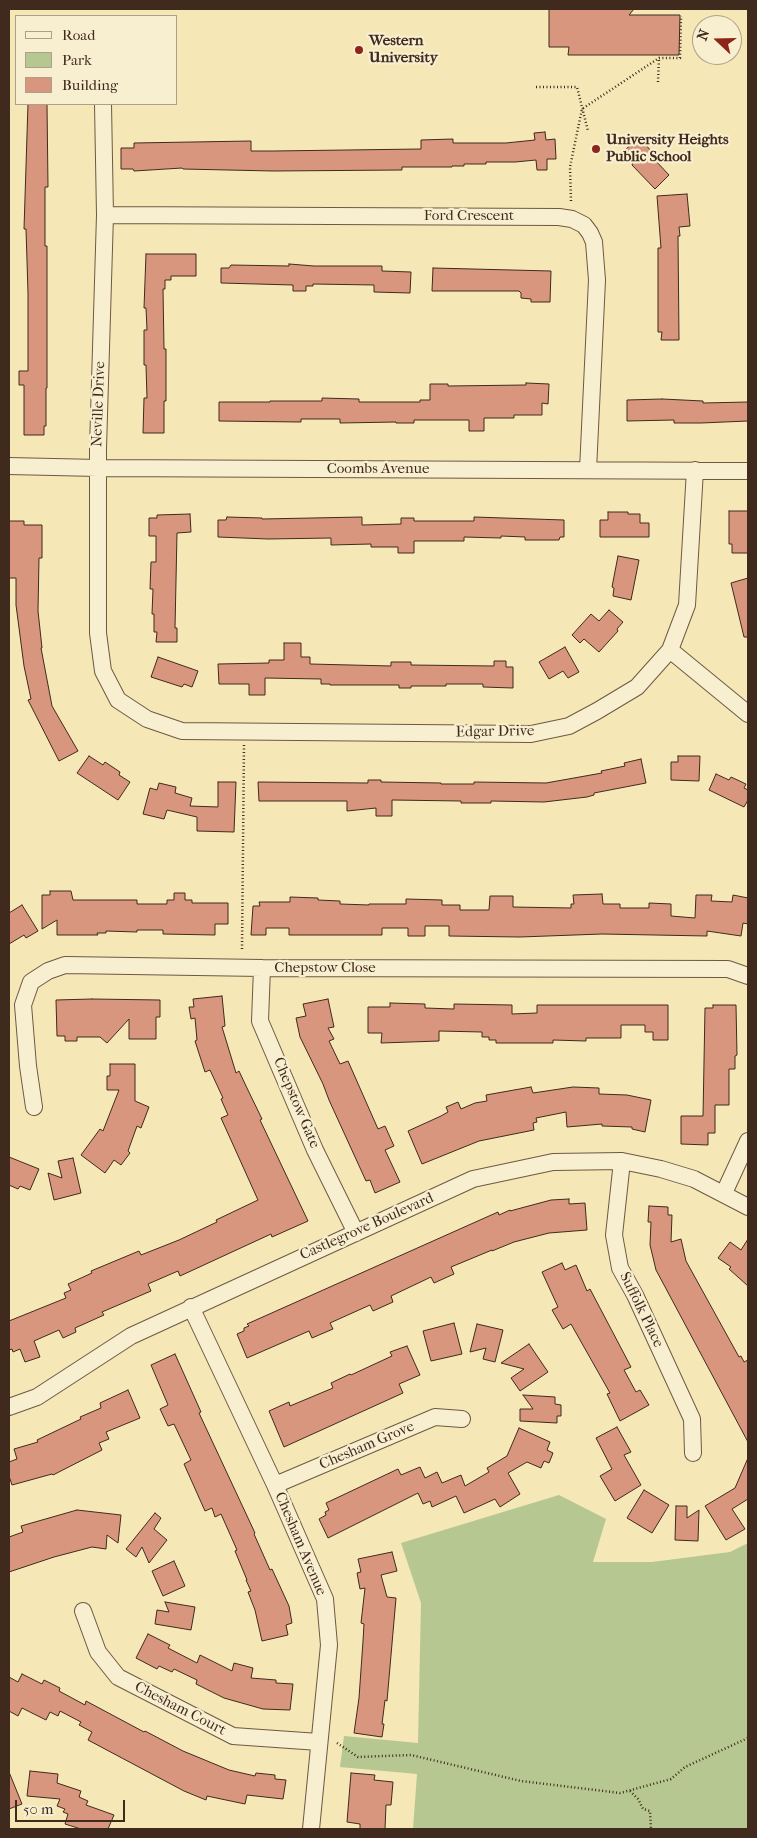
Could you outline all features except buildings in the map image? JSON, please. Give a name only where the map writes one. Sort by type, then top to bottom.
[{"type":"street","name":"Neville Drive","points":[[103,105],[105,215],[98,468],[98,633],[103,671],[118,700]]},
{"type":"street","name":"Ford Crescent","points":[[105,215],[540,217],[572,219],[584,225],[594,242],[597,280],[588,470]]},
{"type":"street","name":"Coombs Avenue","points":[[9,466],[748,471]]},
{"type":"street","name":"Edgar Drive","points":[[118,700],[147,719],[182,731],[531,734],[569,726],[636,687],[670,650],[687,605],[695,470]]},
{"type":"street","points":[[670,650],[748,714]]},
{"type":"street","name":"Chepstow Close","points":[[34,1107],[28,1066],[23,1005],[31,982],[48,971],[65,965],[262,968],[728,969],[748,976]]},
{"type":"street","name":"Chepstow Gate","points":[[262,968],[260,1021],[315,1150],[356,1233]]},
{"type":"street","points":[[724,1193],[748,1141]]},
{"type":"street","name":"Castlegrove Boulevard","points":[[9,1407],[37,1397],[131,1336],[473,1179],[553,1162],[622,1161],[661,1169],[694,1179],[748,1207]]},
{"type":"street","name":"Suffolk Place","points":[[622,1161],[614,1236],[620,1268],[692,1419],[693,1453]]},
{"type":"street","name":"Chesham Avenue","points":[[191,1307],[275,1485],[325,1599],[329,1645],[311,1829]]},
{"type":"street","name":"Chesham Grove","points":[[275,1485],[435,1417],[462,1419]]},
{"type":"street","name":"Chesham Court","points":[[83,1611],[98,1652],[118,1677],[233,1736],[319,1742]]},
{"type":"path","points":[[571,201],[570,167],[582,109],[659,58],[680,58],[681,16]]},
{"type":"path","points":[[658,82],[659,58]]},
{"type":"path","points":[[536,87],[576,87],[588,131]]},
{"type":"path","points":[[242,949],[244,732]]},
{"type":"path","points":[[337,1744],[358,1757],[410,1755],[521,1781],[620,1793],[672,1779],[686,1767],[748,1738]]},
{"type":"path","points":[[630,1791],[638,1799],[643,1809],[650,1811],[651,1829]]},
{"type":"green space","points":[[559,1495],[606,1519],[593,1562],[652,1562],[730,1552],[748,1543],[748,1829],[413,1829],[417,1774],[340,1767],[344,1736],[418,1743],[421,1603],[401,1543]]},
{"type":"place","name":"Western University","points":[[359,50]]},
{"type":"place","name":"University Heights Public School","points":[[596,149]]}]
